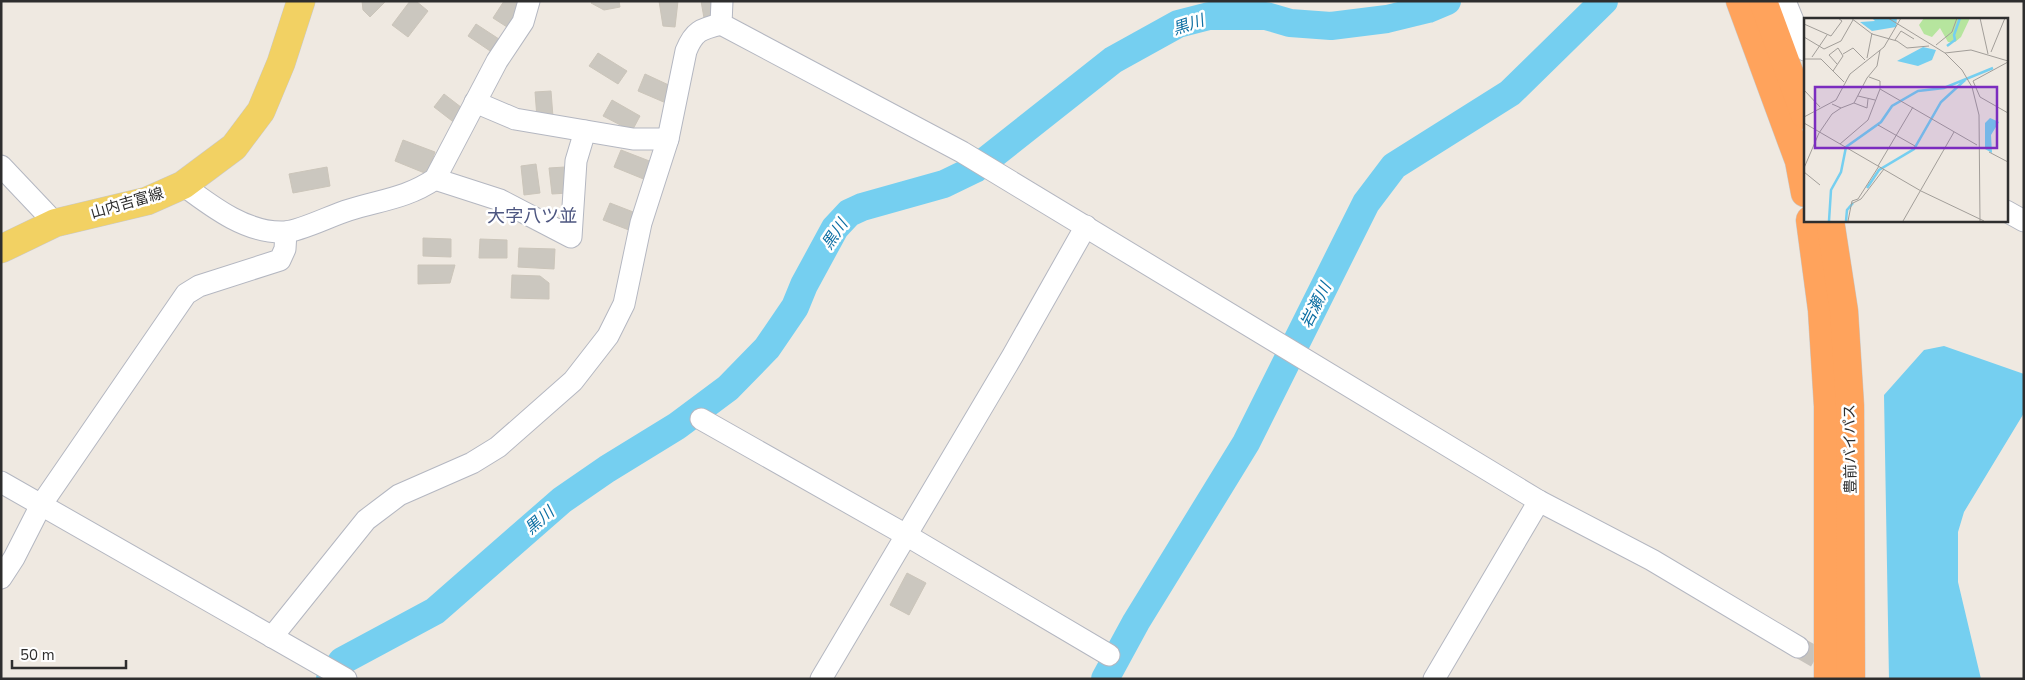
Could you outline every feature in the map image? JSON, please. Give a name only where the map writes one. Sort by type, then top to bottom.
[{"type":"highway","points":[[1740,1],[1799,161],[1804,188]]},
{"type":"highway","points":[[1763,1],[1804,112]]},
{"type":"highway","name":"豊前バイパス","points":[[1810,221],[1822,310],[1828,406],[1828,679]]},
{"type":"highway","name":"豊前バイパス","points":[[1830,221],[1844,311],[1850,406],[1851,679]]},
{"type":"main road","name":"山内吉富線","points":[[1,249],[55,223],[147,201],[183,185],[234,147],[261,111],[281,63],[300,1]]},
{"type":"street","points":[[183,185],[235,219],[264,230],[286,232],[348,210],[416,191],[434,179],[497,61],[523,22],[529,1]]},
{"type":"street","points":[[721,24],[722,1]]},
{"type":"street","points":[[1784,1],[1804,48]]},
{"type":"street","points":[[272,637],[366,520],[399,495],[472,463],[498,447],[573,381],[588,365],[608,336],[624,304],[642,224],[668,139],[686,51],[691,37],[703,29],[721,24],[962,152],[1539,501],[1652,560],[1798,647]]},
{"type":"street","points":[[475,102],[515,118],[633,139],[668,139]]},
{"type":"street","points":[[434,179],[500,200],[571,236],[576,161],[585,131]]},
{"type":"street","points":[[1,166],[55,223]]},
{"type":"street","points":[[2008,212],[2024,221]]},
{"type":"street","points":[[821,679],[1013,356],[1086,226]]},
{"type":"street","points":[[1,578],[14,558],[41,505],[186,294],[199,286],[280,260],[285,249],[286,232]]},
{"type":"street","points":[[701,420],[906,535],[1109,655]]},
{"type":"street","points":[[1,482],[346,679]]},
{"type":"street","points":[[1434,679],[1539,501]]},
{"type":"water","points":[[1944,346],[2024,374],[2024,413],[1964,512],[1958,532],[1958,582],[1981,679],[1889,679],[1884,395],[1924,350]]},
{"type":"building","points":[[362,1],[386,1],[370,17],[363,10]]},
{"type":"building","points":[[410,1],[416,1],[428,11],[408,37],[392,25]]},
{"type":"building","points":[[504,1],[520,1],[523,3],[507,27],[493,18]]},
{"type":"building","points":[[592,1],[619,1],[620,7],[604,10],[591,3]]},
{"type":"building","points":[[659,1],[678,1],[675,27],[663,26]]},
{"type":"building","points":[[701,1],[718,1],[716,20],[704,18]]},
{"type":"building","points":[[476,24],[505,43],[496,55],[468,36]]},
{"type":"building","points":[[598,53],[627,71],[618,84],[589,66]]},
{"type":"building","points":[[645,74],[673,87],[666,103],[638,91]]},
{"type":"building","points":[[551,91],[553,117],[537,118],[535,92]]},
{"type":"building","points":[[444,94],[466,111],[456,124],[434,107]]},
{"type":"building","points":[[612,100],[640,116],[632,131],[603,116]]},
{"type":"building","points":[[403,140],[435,152],[427,174],[395,161]]},
{"type":"building","points":[[621,150],[652,162],[646,180],[614,167]]},
{"type":"building","points":[[536,164],[540,193],[524,195],[521,166]]},
{"type":"building","points":[[327,167],[330,186],[293,193],[289,174]]},
{"type":"building","points":[[565,167],[568,193],[552,194],[549,168]]},
{"type":"building","points":[[610,203],[641,215],[634,232],[603,220]]},
{"type":"building","points":[[423,238],[451,239],[451,257],[423,256]]},
{"type":"building","points":[[480,239],[507,240],[507,258],[479,258]]},
{"type":"building","points":[[519,248],[555,249],[554,269],[518,267]]},
{"type":"building","points":[[418,265],[455,265],[450,283],[418,284]]},
{"type":"building","points":[[512,275],[540,276],[549,283],[549,299],[511,298]]},
{"type":"building","points":[[907,573],[926,583],[909,615],[890,605]]},
{"type":"waterway","name":"黒川","points":[[330,679],[342,661],[435,611],[562,500],[607,469],[677,426],[728,388],[767,348],[795,307],[804,285],[835,228],[849,213],[862,207],[944,184],[975,169],[1113,60],[1178,24],[1209,16],[1266,16],[1290,23],[1331,26],[1387,19],[1428,9],[1447,1]]},
{"type":"waterway","name":"岩瀬川","points":[[1105,679],[1136,622],[1246,443],[1366,203],[1394,166],[1510,93],[1604,1]]},
{"type":"tunnel","points":[[1798,647],[1840,671]]},
{"type":"district","name":"大字八ツ並","points":[[532,216]]}]
